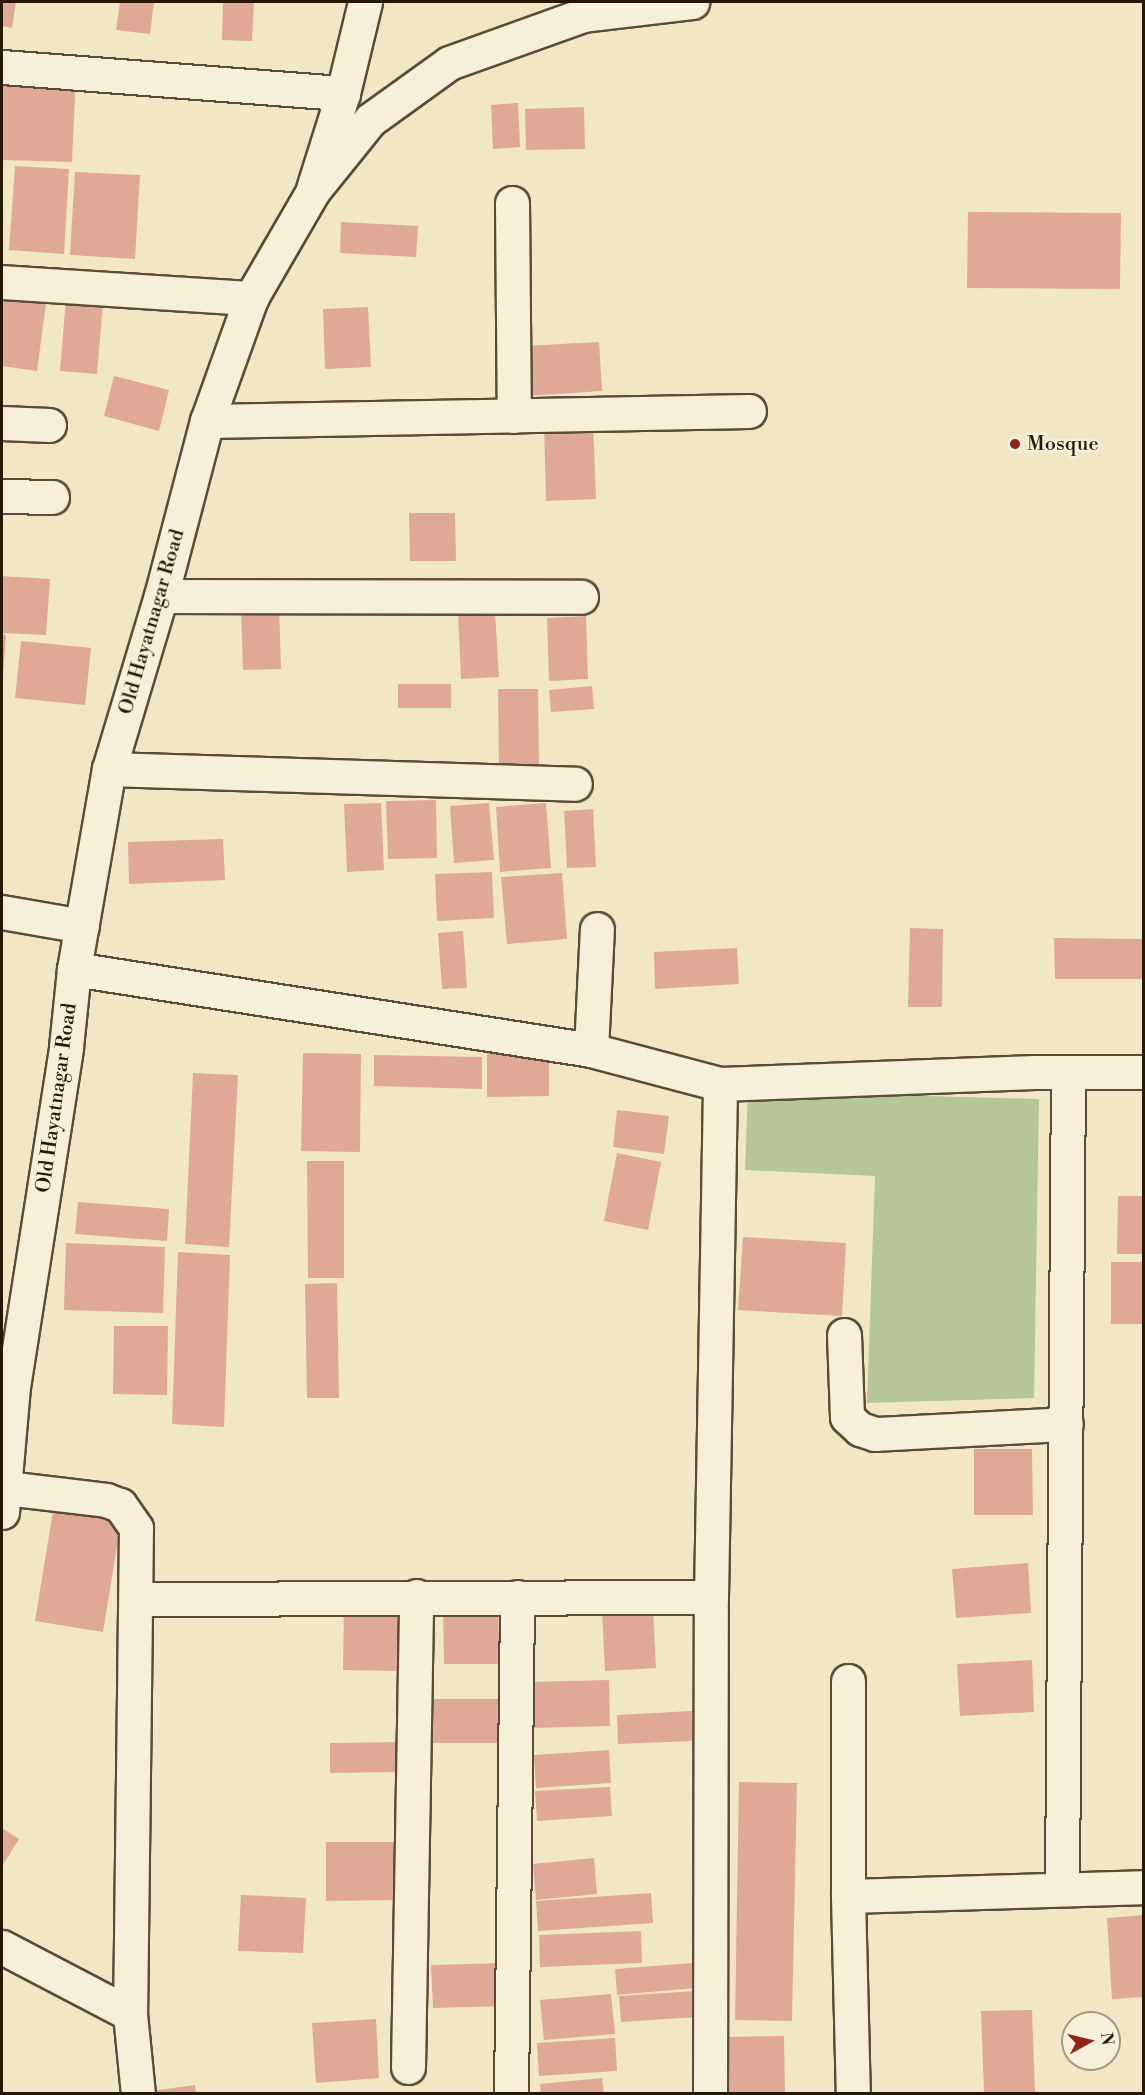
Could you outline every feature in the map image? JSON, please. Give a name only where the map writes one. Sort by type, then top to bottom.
[{"type":"street","points":[[313,191],[344,93],[365,2]]},
{"type":"street","name":"Old Hayatnagar Road","points":[[4,1500],[8,1376],[65,1057],[75,969],[109,769],[161,596],[207,421],[251,298],[313,191],[370,120],[449,63],[583,15],[692,2]]},
{"type":"street","points":[[2,67],[344,93]]},
{"type":"street","points":[[512,203],[514,416]]},
{"type":"street","points":[[2,282],[251,298]]},
{"type":"street","points":[[207,421],[749,411]]},
{"type":"street","points":[[2,423],[49,425]]},
{"type":"street","points":[[2,496],[52,497]]},
{"type":"street","points":[[161,596],[581,597]]},
{"type":"street","points":[[109,769],[575,784]]},
{"type":"street","points":[[2,912],[82,926]]},
{"type":"street","points":[[591,1050],[597,929]]},
{"type":"street","points":[[75,969],[591,1050],[720,1084],[1068,1072],[1143,1072]]},
{"type":"street","points":[[1062,1887],[1068,1072]]},
{"type":"street","points":[[710,2094],[711,1597],[720,1084]]},
{"type":"street","points":[[844,1335],[847,1417],[860,1429],[875,1434],[1066,1424]]},
{"type":"street","points":[[4,1500],[106,1500],[120,1505],[136,1528],[138,1599],[130,2014],[138,2094]]},
{"type":"street","points":[[138,1599],[416,1596],[711,1597]]},
{"type":"street","points":[[408,2067],[416,1596]]},
{"type":"street","points":[[511,2094],[516,1597]]},
{"type":"street","points":[[848,1681],[848,1896],[853,2094]]},
{"type":"street","points":[[848,1896],[1062,1887],[1143,1887]]},
{"type":"street","points":[[2,1947],[130,2014]]},
{"type":"green space","points":[[748,1091],[1039,1099],[1034,1398],[867,1403],[875,1176],[745,1170]]},
{"type":"building","points":[[2,2],[16,2],[12,28],[2,26]]},
{"type":"building","points":[[120,2],[154,2],[150,34],[116,30]]},
{"type":"building","points":[[223,2],[254,2],[252,41],[222,40]]},
{"type":"building","points":[[2,71],[76,74],[72,162],[2,160]]},
{"type":"building","points":[[518,103],[520,147],[493,149],[491,105]]},
{"type":"building","points":[[584,107],[585,149],[526,150],[525,109]]},
{"type":"building","points":[[15,166],[69,169],[64,254],[9,250]]},
{"type":"building","points":[[75,172],[140,175],[135,259],[70,255]]},
{"type":"building","points":[[968,212],[1121,213],[1120,289],[967,288]]},
{"type":"building","points":[[341,222],[418,226],[416,257],[340,253]]},
{"type":"building","points":[[2,289],[47,296],[37,371],[2,366]]},
{"type":"building","points":[[66,299],[103,303],[97,374],[60,371]]},
{"type":"building","points":[[368,307],[371,367],[325,369],[323,309]]},
{"type":"building","points":[[599,342],[602,391],[527,396],[524,346]]},
{"type":"building","points":[[114,376],[169,390],[159,431],[104,416]]},
{"type":"building","points":[[593,421],[596,499],[546,501],[544,423]]},
{"type":"building","points":[[409,513],[455,513],[456,561],[410,561]]},
{"type":"building","points":[[2,576],[50,579],[46,635],[2,633]]},
{"type":"building","points":[[279,606],[281,669],[243,670],[241,608]]},
{"type":"building","points":[[495,611],[499,677],[461,679],[458,613]]},
{"type":"building","points":[[586,616],[588,679],[549,681],[547,618]]},
{"type":"building","points":[[2,634],[6,635],[3,676],[2,676]]},
{"type":"building","points":[[21,641],[91,648],[85,705],[15,698]]},
{"type":"building","points":[[398,684],[451,684],[451,708],[398,708]]},
{"type":"building","points":[[592,686],[594,709],[551,712],[549,690]]},
{"type":"building","points":[[498,689],[538,689],[539,769],[499,770]]},
{"type":"building","points":[[436,800],[437,858],[388,859],[386,801]]},
{"type":"building","points":[[381,803],[384,870],[347,872],[344,804]]},
{"type":"building","points":[[489,803],[494,860],[454,863],[450,806]]},
{"type":"building","points":[[546,803],[551,868],[500,872],[496,807]]},
{"type":"building","points":[[593,809],[596,867],[567,868],[564,811]]},
{"type":"building","points":[[223,839],[225,880],[129,884],[128,842]]},
{"type":"building","points":[[492,872],[494,918],[437,921],[435,874]]},
{"type":"building","points":[[562,873],[567,939],[507,944],[501,877]]},
{"type":"building","points":[[910,928],[943,929],[942,1007],[908,1007]]},
{"type":"building","points":[[463,931],[467,988],[442,989],[438,933]]},
{"type":"building","points":[[1054,938],[1144,939],[1144,979],[1055,979]]},
{"type":"building","points":[[737,948],[739,984],[655,989],[654,952]]},
{"type":"building","points":[[487,1052],[549,1052],[549,1096],[487,1097]]},
{"type":"building","points":[[303,1053],[361,1054],[360,1152],[301,1151]]},
{"type":"building","points":[[374,1055],[482,1057],[482,1089],[374,1086]]},
{"type":"building","points":[[193,1073],[238,1075],[229,1247],[185,1244]]},
{"type":"building","points":[[617,1110],[669,1116],[664,1154],[613,1147]]},
{"type":"building","points":[[617,1153],[661,1162],[648,1230],[604,1221]]},
{"type":"building","points":[[307,1161],[344,1161],[344,1278],[308,1278]]},
{"type":"building","points":[[1118,1196],[1144,1196],[1144,1254],[1117,1254]]},
{"type":"building","points":[[78,1202],[169,1209],[167,1241],[75,1234]]},
{"type":"building","points":[[743,1237],[846,1243],[842,1316],[738,1310]]},
{"type":"building","points":[[66,1243],[165,1247],[163,1313],[64,1310]]},
{"type":"building","points":[[178,1252],[230,1255],[224,1427],[172,1424]]},
{"type":"building","points":[[1111,1262],[1144,1262],[1144,1324],[1111,1324]]},
{"type":"building","points":[[337,1283],[339,1398],[307,1398],[305,1284]]},
{"type":"building","points":[[114,1326],[168,1326],[167,1395],[113,1394]]},
{"type":"building","points":[[974,1449],[1032,1449],[1033,1515],[974,1515]]},
{"type":"building","points":[[54,1505],[122,1516],[103,1632],[35,1621]]},
{"type":"building","points":[[1028,1563],[1031,1613],[956,1618],[952,1569]]},
{"type":"building","points":[[344,1603],[401,1605],[400,1671],[343,1670]]},
{"type":"building","points":[[498,1604],[500,1664],[444,1664],[443,1605]]},
{"type":"building","points":[[653,1608],[656,1668],[605,1671],[602,1610]]},
{"type":"building","points":[[1032,1660],[1034,1712],[960,1716],[957,1664]]},
{"type":"building","points":[[609,1680],[610,1726],[531,1728],[529,1682]]},
{"type":"building","points":[[415,1699],[501,1699],[501,1743],[415,1743]]},
{"type":"building","points":[[692,1711],[693,1741],[618,1744],[617,1715]]},
{"type":"building","points":[[402,1742],[402,1772],[330,1773],[330,1743]]},
{"type":"building","points":[[609,1750],[611,1783],[536,1788],[534,1755]]},
{"type":"building","points":[[739,1782],[797,1783],[792,2021],[735,2020]]},
{"type":"building","points":[[610,1787],[612,1816],[537,1821],[535,1791]]},
{"type":"building","points":[[2,1828],[19,1839],[2,1866]]},
{"type":"building","points":[[326,1842],[404,1842],[404,1900],[326,1901]]},
{"type":"building","points":[[594,1858],[597,1894],[536,1900],[533,1864]]},
{"type":"building","points":[[651,1893],[653,1923],[538,1931],[536,1901]]},
{"type":"building","points":[[241,1895],[306,1898],[303,1953],[238,1951]]},
{"type":"building","points":[[1144,1915],[1144,1997],[1112,1999],[1107,1918]]},
{"type":"building","points":[[641,1931],[642,1963],[540,1967],[539,1935]]},
{"type":"building","points":[[505,1963],[506,2006],[433,2008],[431,1965]]},
{"type":"building","points":[[693,1963],[695,1988],[617,1995],[615,1969]]},
{"type":"building","points":[[695,1991],[697,2017],[621,2022],[619,1996]]},
{"type":"building","points":[[611,1994],[615,2034],[544,2040],[540,2000]]},
{"type":"building","points":[[1032,2010],[1035,2092],[984,2094],[981,2011]]},
{"type":"building","points":[[376,2019],[379,2078],[316,2083],[312,2023]]},
{"type":"building","points":[[784,2036],[785,2094],[725,2094],[724,2037]]},
{"type":"building","points":[[615,2038],[617,2071],[539,2076],[537,2043]]},
{"type":"building","points":[[602,2078],[604,2094],[541,2094],[540,2084]]},
{"type":"building","points":[[195,2085],[196,2094],[152,2094],[152,2091]]},
{"type":"place","name":"Mosque","points":[[1015,444]]}]
